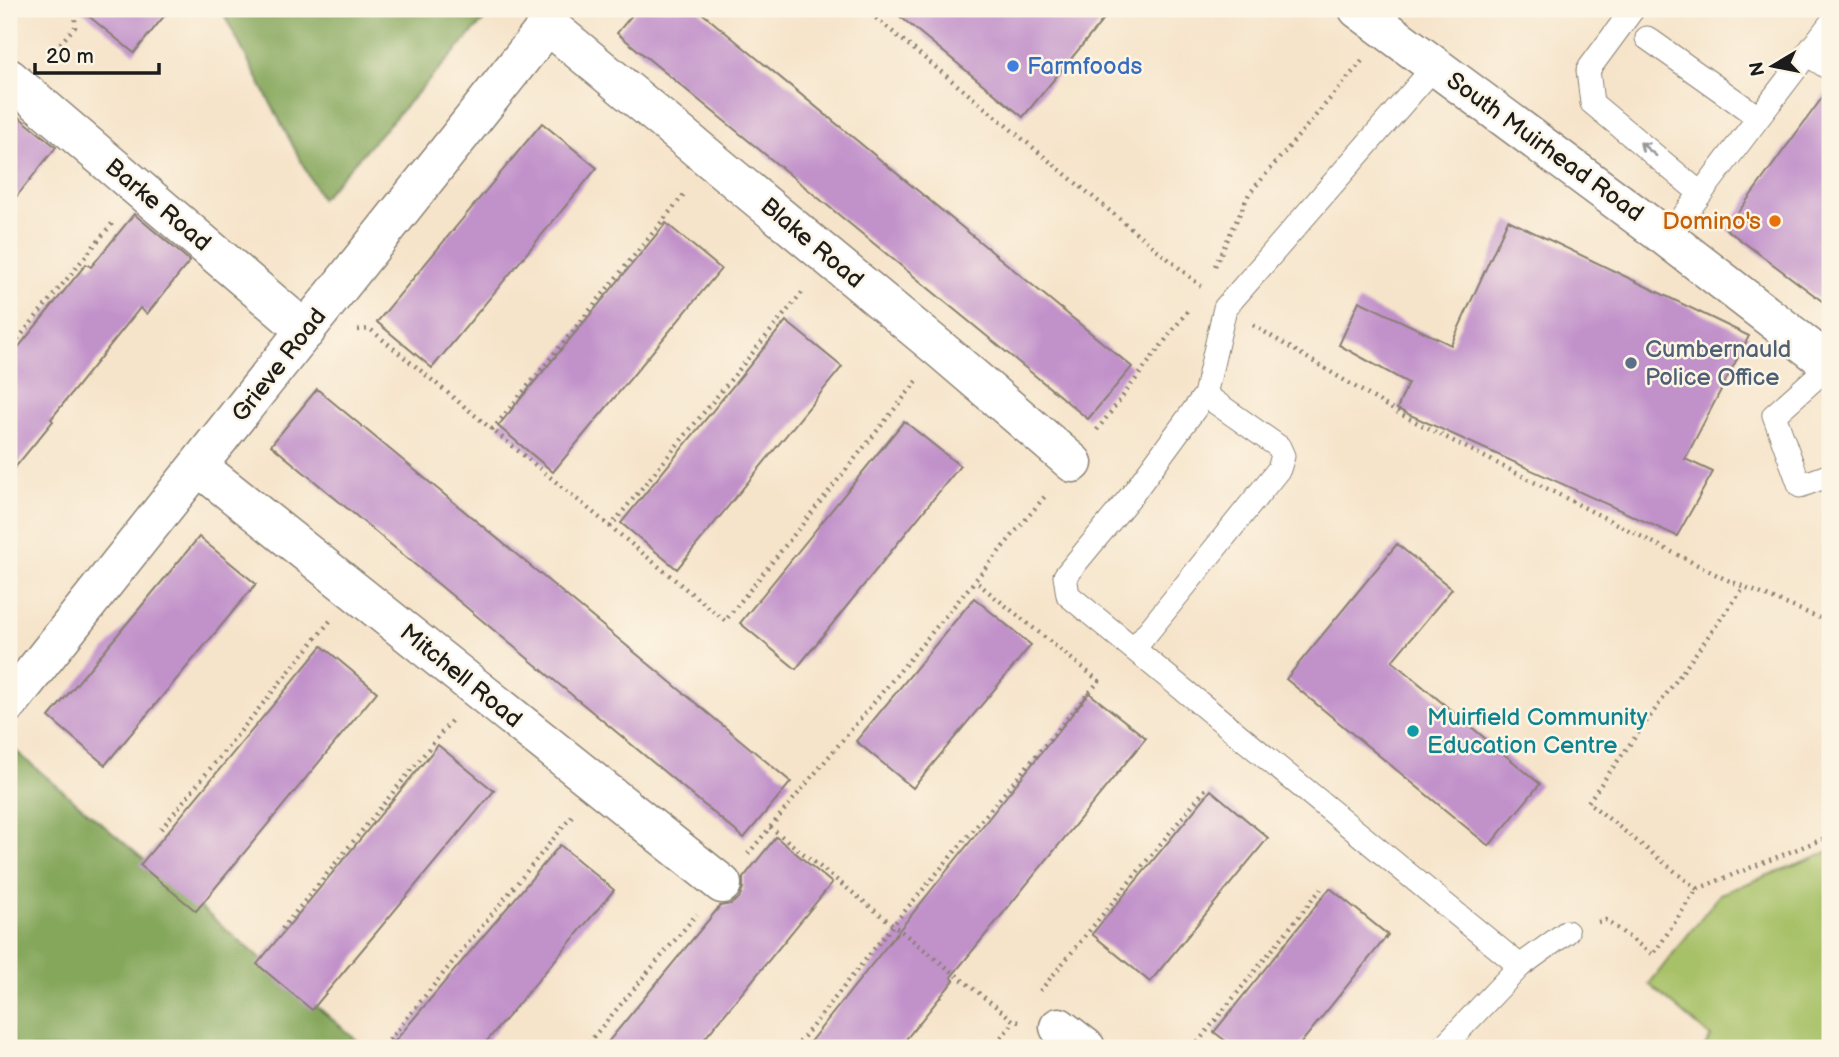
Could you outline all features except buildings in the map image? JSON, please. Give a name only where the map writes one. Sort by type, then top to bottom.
[{"type":"street","name":"South Muirhead Road","points":[[1377,18],[1435,66],[1667,238],[1830,365]]},
{"type":"street","name":"Blake Road","points":[[548,25],[941,350],[1073,463]]},
{"type":"street","name":"Grieve Road","points":[[15,683],[199,467],[548,25]]},
{"type":"street","name":"Barke Road","points":[[15,84],[306,331]]},
{"type":"street","name":"Mitchell Road","points":[[199,467],[722,884]]},
{"type":"lane","points":[[1633,9],[1588,70],[1592,103],[1700,193]]},
{"type":"lane","points":[[1667,238],[1830,24]]},
{"type":"lane","points":[[1647,37],[1758,117]]},
{"type":"lane","points":[[1807,54],[1830,69]]},
{"type":"lane","points":[[1435,66],[1225,308],[1205,395],[1130,496],[1065,576],[1068,595],[1520,966]]},
{"type":"lane","points":[[1830,365],[1774,415],[1800,486],[1830,475]]},
{"type":"lane","points":[[1134,649],[1279,469],[1283,456],[1279,447],[1205,395]]},
{"type":"lane","points":[[1442,1048],[1520,966],[1567,932]]},
{"type":"path","points":[[15,84],[75,27],[75,9]]},
{"type":"path","points":[[864,9],[1225,308],[1400,414],[1744,587],[1830,622]]},
{"type":"path","points":[[584,1048],[1073,463],[1204,289],[1249,194],[1377,18]]},
{"type":"path","points":[[492,430],[711,160]]},
{"type":"path","points":[[9,350],[140,190]]},
{"type":"path","points":[[610,527],[830,258]]},
{"type":"path","points":[[306,331],[370,330],[724,621],[941,350]]},
{"type":"path","points":[[795,1048],[893,925],[1099,681],[975,581]]},
{"type":"path","points":[[1697,890],[1588,802],[1744,587]]},
{"type":"path","points":[[161,829],[354,591]]},
{"type":"path","points":[[282,929],[477,689]]},
{"type":"path","points":[[389,1040],[597,785]]},
{"type":"path","points":[[1032,1000],[1208,786]]},
{"type":"path","points":[[770,827],[1014,1021],[1073,1037]]},
{"type":"path","points":[[1567,932],[1605,920],[1653,955],[1697,890],[1830,836]]},
{"type":"path","points":[[1192,1048],[1321,889]]},
{"type":"path","points":[[992,1048],[1023,1011]]},
{"type":"green space","points":[[221,9],[494,9],[321,199]]},
{"type":"green space","points":[[10,746],[366,1048],[9,1048]]},
{"type":"green space","points":[[1830,851],[1830,1048],[1704,1048],[1711,1037],[1649,984],[1720,894]]},
{"type":"place","name":"Farmfoods","points":[[1013,66]]},
{"type":"place","name":"Domino's","points":[[1775,221]]},
{"type":"place","name":"Cumbernauld Police Office","points":[[1631,363]]},
{"type":"place","name":"Muirfield Community Education Centre","points":[[1413,731]]}]
